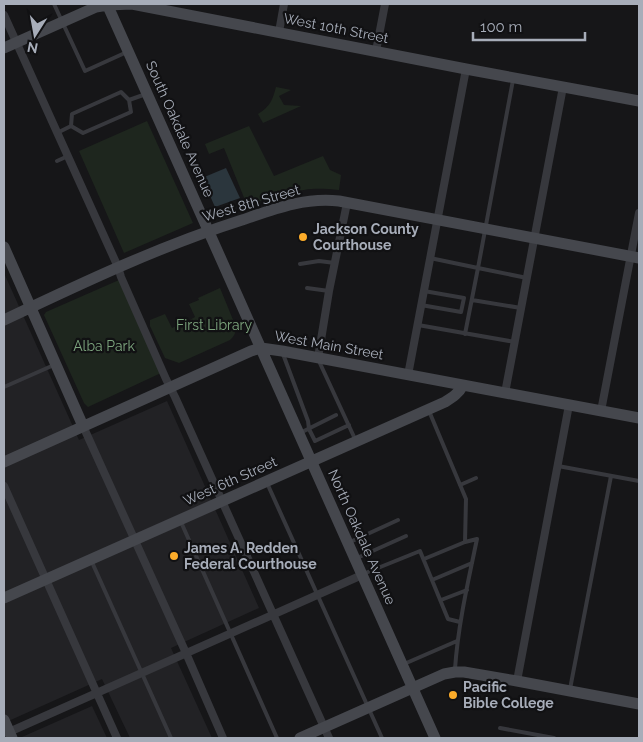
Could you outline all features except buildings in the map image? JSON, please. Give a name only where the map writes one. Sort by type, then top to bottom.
[{"type":"street","name":"West 10th Street","points":[[4,48],[96,7],[108,4],[132,4],[639,101]]},
{"type":"street","name":"South Oakdale Avenue","points":[[108,4],[261,348]]},
{"type":"street","points":[[279,32],[284,4]]},
{"type":"street","points":[[376,51],[385,4]]},
{"type":"street","points":[[4,15],[326,733]]},
{"type":"street","points":[[408,375],[466,69]]},
{"type":"street","points":[[505,393],[563,87]]},
{"type":"street","name":"West 8th Street","points":[[4,320],[118,267],[208,231],[290,205],[309,201],[328,200],[347,203],[635,257]]},
{"type":"street","points":[[318,358],[329,291],[347,203]]},
{"type":"street","points":[[601,411],[635,257],[639,213]]},
{"type":"street","points":[[4,247],[223,738]]},
{"type":"street","name":"West Main Street","points":[[4,462],[261,348],[639,418]]},
{"type":"street","name":"North Oakdale Avenue","points":[[261,348],[304,431],[312,461],[436,738]]},
{"type":"street","name":"West 6th Street","points":[[4,598],[428,409],[453,397],[463,385]]},
{"type":"street","points":[[517,681],[569,404]]},
{"type":"street","points":[[4,486],[117,738]]},
{"type":"street","points":[[4,720],[10,735],[97,693],[362,575]]},
{"type":"street","points":[[300,738],[326,733],[368,708],[444,674],[455,672],[517,681],[639,704]]},
{"type":"lane","points":[[54,4],[85,71],[128,51]]},
{"type":"lane","points":[[465,334],[513,78]]},
{"type":"lane","points":[[121,92],[129,100],[131,112],[83,133],[71,126],[72,114],[121,92]]},
{"type":"lane","points":[[129,100],[147,94]]},
{"type":"lane","points":[[58,133],[71,126]]},
{"type":"lane","points":[[57,161],[68,156]]},
{"type":"lane","points":[[430,258],[527,278]]},
{"type":"lane","points":[[300,264],[319,261],[335,264]]},
{"type":"lane","points":[[307,288],[329,291]]},
{"type":"lane","points":[[421,305],[461,312],[464,298],[424,291]]},
{"type":"lane","points":[[472,300],[521,308]]},
{"type":"lane","points":[[417,325],[515,342]]},
{"type":"lane","points":[[282,351],[308,421],[304,431]]},
{"type":"lane","points":[[318,358],[356,441]]},
{"type":"lane","points":[[4,387],[56,364]]},
{"type":"lane","points":[[428,409],[466,499],[465,542]]},
{"type":"lane","points":[[304,431],[336,415]]},
{"type":"lane","points":[[304,431],[315,441],[349,425]]},
{"type":"lane","points":[[558,466],[639,482]]},
{"type":"lane","points":[[570,691],[611,476]]},
{"type":"lane","points":[[460,485],[476,478]]},
{"type":"lane","points":[[266,481],[382,738]]},
{"type":"lane","points":[[180,520],[277,738]]},
{"type":"lane","points":[[348,543],[398,520]]},
{"type":"lane","points":[[355,559],[406,536]]},
{"type":"lane","points":[[424,559],[477,539],[460,622],[455,672]]},
{"type":"lane","points":[[362,575],[420,551],[448,619],[460,622]]},
{"type":"lane","points":[[91,559],[171,738]]},
{"type":"lane","points":[[432,580],[472,563]]},
{"type":"lane","points":[[441,600],[467,590]]},
{"type":"lane","points":[[402,665],[457,641]]},
{"type":"lane","points":[[500,728],[554,738]]},
{"type":"shaded area","points":[[226,168],[240,198],[215,207],[202,178]]},
{"type":"shaded area","points":[[4,273],[79,440],[167,401],[259,608],[171,648],[212,738],[130,738],[102,679],[4,723]]},
{"type":"shaded area","points":[[92,706],[107,738],[22,737]]},
{"type":"green space","points":[[276,87],[291,90],[279,96],[284,105],[301,106],[263,123],[258,114],[270,102]]},
{"type":"green space","points":[[147,121],[193,223],[124,253],[79,151]]},
{"type":"green space","points":[[249,126],[274,176],[323,156],[330,170],[341,175],[339,190],[308,189],[282,194],[247,205],[224,148],[209,154],[205,144]]},
{"type":"green space","name":"Alba Park","points":[[119,280],[161,373],[88,407],[84,403],[44,315],[46,312]]},
{"type":"green space","name":"First Library","points":[[220,288],[236,327],[233,337],[179,363],[165,358],[150,326],[150,320],[165,314],[172,328],[179,325],[181,328],[189,324],[188,321],[195,317],[189,304]]},
{"type":"place","name":"Jackson County Courthouse","points":[[303,237]]},
{"type":"place","name":"James A. Redden Federal Courthouse","points":[[174,556]]},
{"type":"place","name":"Pacific Bible College","points":[[453,695]]}]
